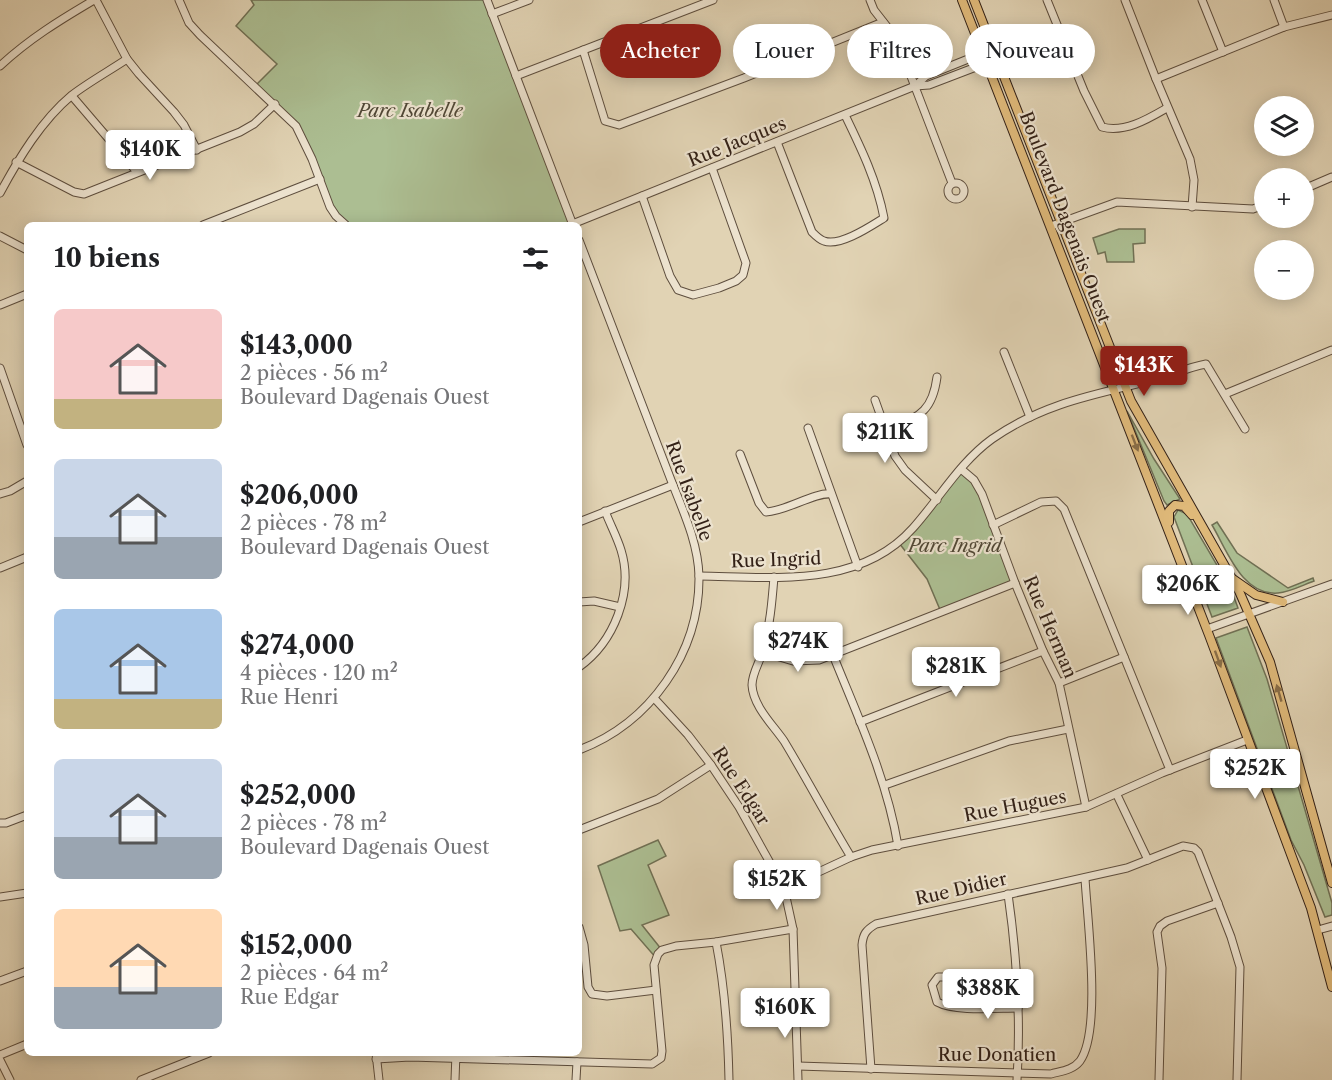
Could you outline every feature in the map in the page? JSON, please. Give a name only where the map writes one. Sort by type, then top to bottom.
[{"type":"main road","name":"Boulevard Dagenais Ouest","points":[[962,0],[972,24]]},
{"type":"main road","name":"Boulevard Dagenais Ouest","points":[[974,0],[983,24]]},
{"type":"main road","name":"Boulevard Dagenais Ouest","points":[[993,78],[1170,532],[1305,890],[1332,987]]},
{"type":"main road","name":"Boulevard Dagenais Ouest","points":[[1004,78],[1135,410],[1231,576],[1250,614],[1275,678],[1332,884]]},
{"type":"main road","points":[[1170,532],[1169,511],[1175,505],[1184,506],[1202,525]]},
{"type":"main road","points":[[1231,576],[1256,595],[1283,602]]},
{"type":"street","points":[[0,66],[42,30],[95,0],[128,59],[184,125],[197,150]]},
{"type":"street","points":[[179,0],[189,23],[200,35],[296,126],[330,207],[343,222]]},
{"type":"street","points":[[487,0],[571,222]]},
{"type":"street","points":[[492,14],[529,0]]},
{"type":"street","points":[[516,76],[713,0]]},
{"type":"street","points":[[870,0],[902,53],[952,183]]},
{"type":"street","points":[[1047,0],[1084,91],[1102,127],[1115,130],[1148,119],[1167,108]]},
{"type":"street","points":[[1125,0],[1167,108],[1191,159],[1194,180],[1192,207]]},
{"type":"street","points":[[1202,0],[1223,52]]},
{"type":"street","points":[[1274,0],[1284,27]]},
{"type":"street","points":[[1156,79],[1284,27],[1332,15]]},
{"type":"street","points":[[584,50],[605,121],[619,125],[883,22]]},
{"type":"street","points":[[0,193],[16,162],[47,121],[72,96],[128,59]]},
{"type":"street","name":"Rue Jacques","points":[[915,87],[926,76],[965,60]]},
{"type":"street","name":"Rue Jacques","points":[[579,222],[915,87],[929,86],[965,72]]},
{"type":"street","points":[[72,96],[137,172]]},
{"type":"street","points":[[16,162],[74,192],[84,194],[240,132],[254,124],[275,104]]},
{"type":"street","points":[[777,142],[812,232],[824,241],[833,242],[848,237],[884,218],[880,197],[845,115]]},
{"type":"street","points":[[642,196],[670,276],[678,290],[693,295],[719,288],[736,281],[743,275],[746,263],[711,168]]},
{"type":"street","points":[[1314,185],[1332,177]]},
{"type":"street","points":[[211,222],[320,179]]},
{"type":"street","points":[[1051,226],[1117,202],[1254,209]]},
{"type":"street","points":[[0,236],[24,248]]},
{"type":"street","name":"Rue Isabelle","points":[[582,248],[687,518],[695,547],[699,576],[696,614],[687,643],[668,680],[637,716],[617,731],[582,749]]},
{"type":"street","points":[[0,305],[24,295]]},
{"type":"street","points":[[1245,429],[1225,394],[1332,350]]},
{"type":"street","points":[[1005,352],[1030,417]]},
{"type":"street","name":"Rue Ingrid","points":[[699,576],[814,576],[858,567],[887,551],[912,530],[961,469],[991,440],[1030,417],[1072,400],[1158,379],[1206,364],[1225,394]]},
{"type":"street","points":[[0,368],[2,380],[24,437]]},
{"type":"street","points":[[885,432],[918,417],[927,409],[938,377]]},
{"type":"street","points":[[875,400],[895,456],[905,470],[936,500]]},
{"type":"street","points":[[807,428],[858,567]]},
{"type":"street","points":[[740,454],[759,503],[766,512],[779,511],[828,493],[831,494]]},
{"type":"street","name":"Rue Herman","points":[[961,469],[974,480],[982,494],[1015,583],[1059,683],[1086,807]]},
{"type":"street","points":[[0,494],[24,483]]},
{"type":"street","points":[[582,521],[673,485]]},
{"type":"street","points":[[993,525],[1041,502],[1056,501],[1064,509],[1170,770]]},
{"type":"street","points":[[582,664],[605,641],[615,623],[625,577],[621,551],[605,511]]},
{"type":"street","points":[[0,568],[24,558]]},
{"type":"street","points":[[774,577],[771,612],[763,652],[754,675],[753,693],[851,857]]},
{"type":"street","points":[[763,652],[793,661],[819,660],[1015,583]]},
{"type":"street","points":[[1207,629],[1332,584]]},
{"type":"street","points":[[582,602],[594,601],[620,607]]},
{"type":"street","points":[[860,722],[1043,651]]},
{"type":"street","points":[[833,655],[885,785],[892,809],[898,846]]},
{"type":"street","points":[[1059,683],[1124,657]]},
{"type":"street","name":"Rue Edgar","points":[[654,698],[688,735],[711,765],[739,807],[784,888],[793,929],[798,1080]]},
{"type":"street","points":[[885,785],[1009,741],[1068,729]]},
{"type":"street","name":"Rue Hugues","points":[[784,888],[851,857],[872,850],[1086,807],[1170,770],[1247,740]]},
{"type":"street","points":[[582,829],[658,799],[711,765]]},
{"type":"street","points":[[1117,795],[1148,860]]},
{"type":"street","points":[[0,823],[24,816]]},
{"type":"street","name":"Rue Didier","points":[[871,1069],[862,945],[863,934],[876,924],[1127,868],[1183,846],[1194,848],[1198,852],[1218,903]]},
{"type":"street","name":"Rue Donatien","points":[[798,1066],[1018,1076],[1066,1071],[1080,1061],[1087,1047],[1091,1029],[1091,974],[1085,878]]},
{"type":"street","points":[[0,897],[24,893]]},
{"type":"street","points":[[1008,894],[1016,953],[1018,1076]]},
{"type":"street","points":[[1159,1080],[1162,968],[1157,932],[1160,926],[1167,921],[1218,903],[1240,967],[1237,1080]]},
{"type":"street","points":[[1318,930],[1332,926]]},
{"type":"street","points":[[379,1080],[376,1056],[519,1057],[577,1062],[652,1064],[661,1058],[662,1052],[654,965],[662,950],[793,929]]},
{"type":"street","points":[[582,938],[588,987],[592,994],[607,996],[656,990]]},
{"type":"street","points":[[716,942],[724,981],[729,1080]]},
{"type":"street","points":[[0,981],[24,972]]},
{"type":"street","points":[[957,1007],[952,980],[949,977],[938,977],[932,985],[937,1002],[943,1005],[957,1007],[1018,1008]]},
{"type":"street","points":[[0,1055],[24,1045]]},
{"type":"street","points":[[141,1080],[201,1056]]},
{"type":"street","points":[[455,1080],[456,1056]]},
{"type":"street","points":[[0,1060],[10,1080]]},
{"type":"street","points":[[576,1080],[577,1062]]},
{"type":"green space","name":"Parc Isabelle","points":[[251,0],[487,0],[569,222],[346,222],[336,216],[296,126],[255,86],[277,64],[236,26],[254,5]]},
{"type":"green space","points":[[1119,229],[1145,229],[1145,243],[1133,244],[1134,262],[1107,262],[1105,252],[1098,254],[1093,238]]},
{"type":"green space","points":[[1127,411],[1180,499],[1167,505],[1164,501]]},
{"type":"green space","name":"Parc Ingrid","points":[[961,469],[974,480],[1013,578],[1005,588],[941,612],[927,579],[899,543]]},
{"type":"green space","points":[[1178,510],[1187,514],[1231,589],[1238,608],[1212,617],[1174,517]]},
{"type":"green space","points":[[1217,522],[1237,553],[1288,588],[1313,578],[1314,581],[1278,593],[1265,592],[1255,587],[1237,570],[1212,525]]},
{"type":"green space","points":[[1247,627],[1267,679],[1332,903],[1332,915],[1325,917],[1291,840],[1216,638]]},
{"type":"green space","points":[[658,840],[666,856],[648,865],[669,915],[642,925],[662,950],[657,959],[631,929],[620,931],[598,866]]}]
